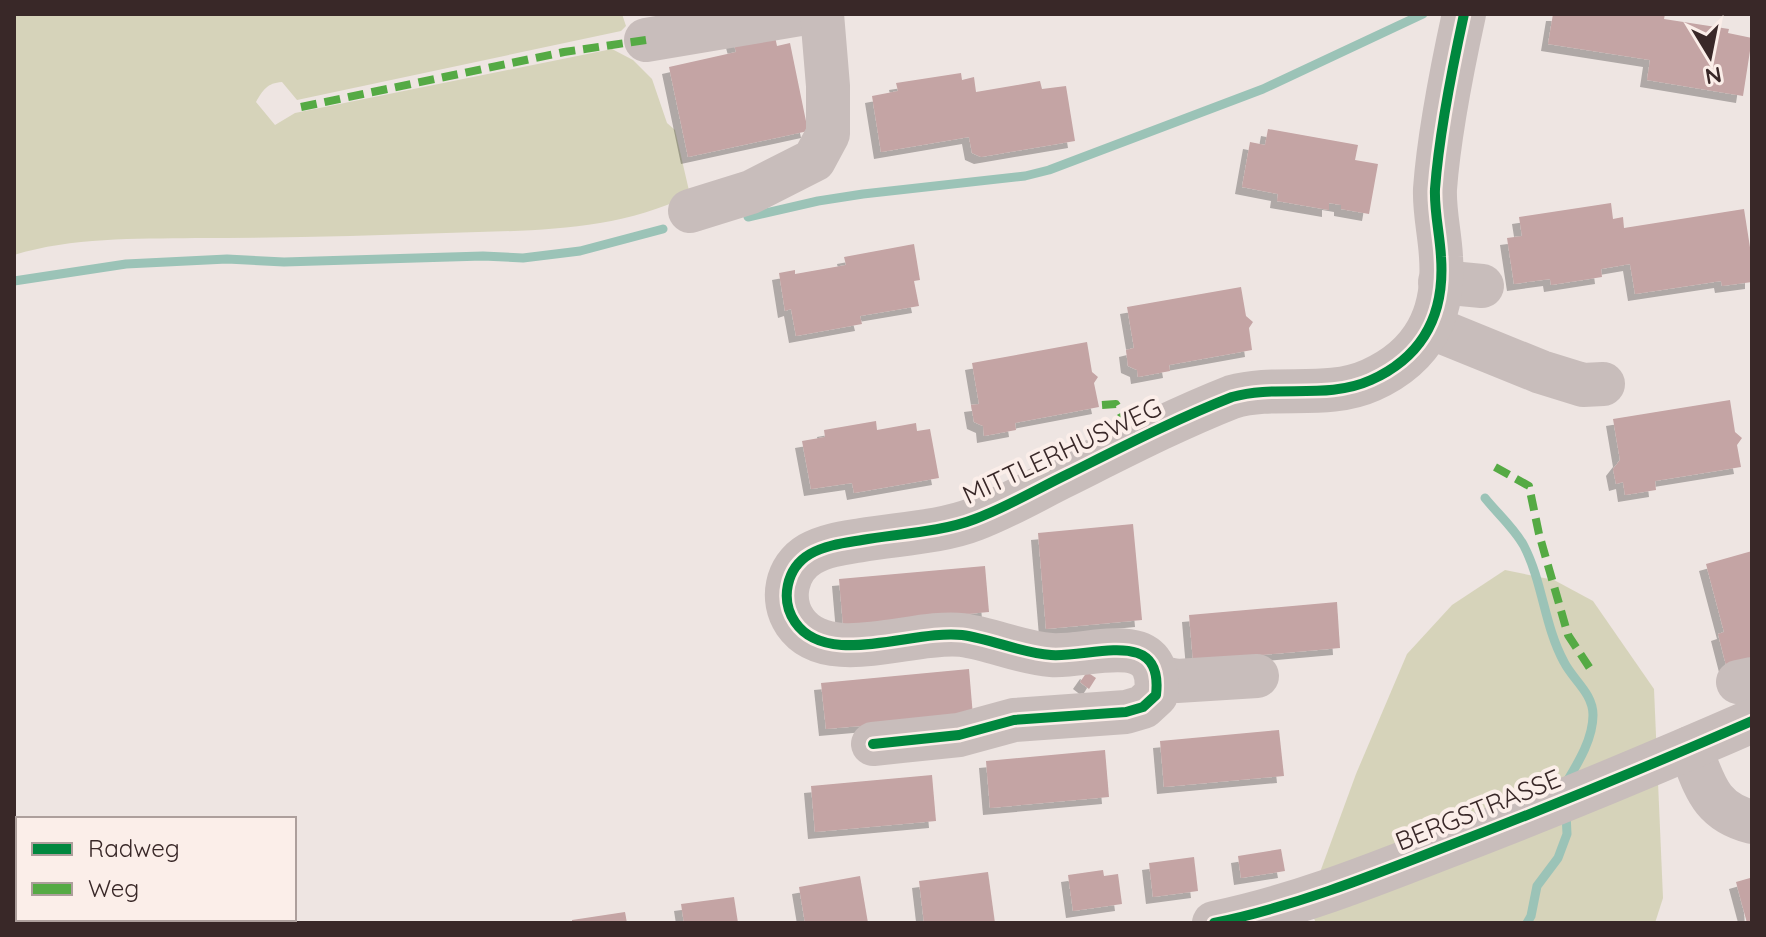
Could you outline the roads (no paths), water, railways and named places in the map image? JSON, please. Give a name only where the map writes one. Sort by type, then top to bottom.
[{"type":"street","points":[[646,40],[800,14]]},
{"type":"street","points":[[690,211],[751,192],[814,160],[828,134],[822,14]]},
{"type":"street","name":"MITTLERHUSWEG","points":[[1158,677],[1149,659],[1136,651],[1122,649],[1072,656],[1047,655],[959,634],[845,645],[822,644],[804,634],[793,618],[786,599],[791,571],[809,555],[832,545],[973,520],[1135,440],[1232,397],[1247,392],[1324,391],[1370,381],[1413,353],[1461,284],[1441,260],[1435,192],[1464,14]]},
{"type":"street","points":[[1430,327],[1541,372],[1583,385],[1603,384]]},
{"type":"street","points":[[873,744],[959,735],[1014,720],[1126,712],[1143,707],[1156,695],[1158,677],[1177,681],[1257,676]]},
{"type":"street","name":"BERGSTRASSE","points":[[1225,922],[1333,890],[1690,748],[1747,694]]},
{"type":"street","points":[[1690,748],[1707,792],[1719,808],[1752,822]]},
{"type":"waterway","points":[[748,217],[818,201],[1025,176],[1049,170],[1263,89],[1423,14]]},
{"type":"waterway","points":[[14,281],[126,264],[227,259],[284,262],[483,256],[523,258],[580,251],[663,229]]},
{"type":"waterway","points":[[1485,498],[1524,546],[1557,648],[1592,707],[1588,742],[1566,783]]},
{"type":"waterway","points":[[1527,923],[1537,886],[1558,858],[1567,834],[1566,813]]}]
